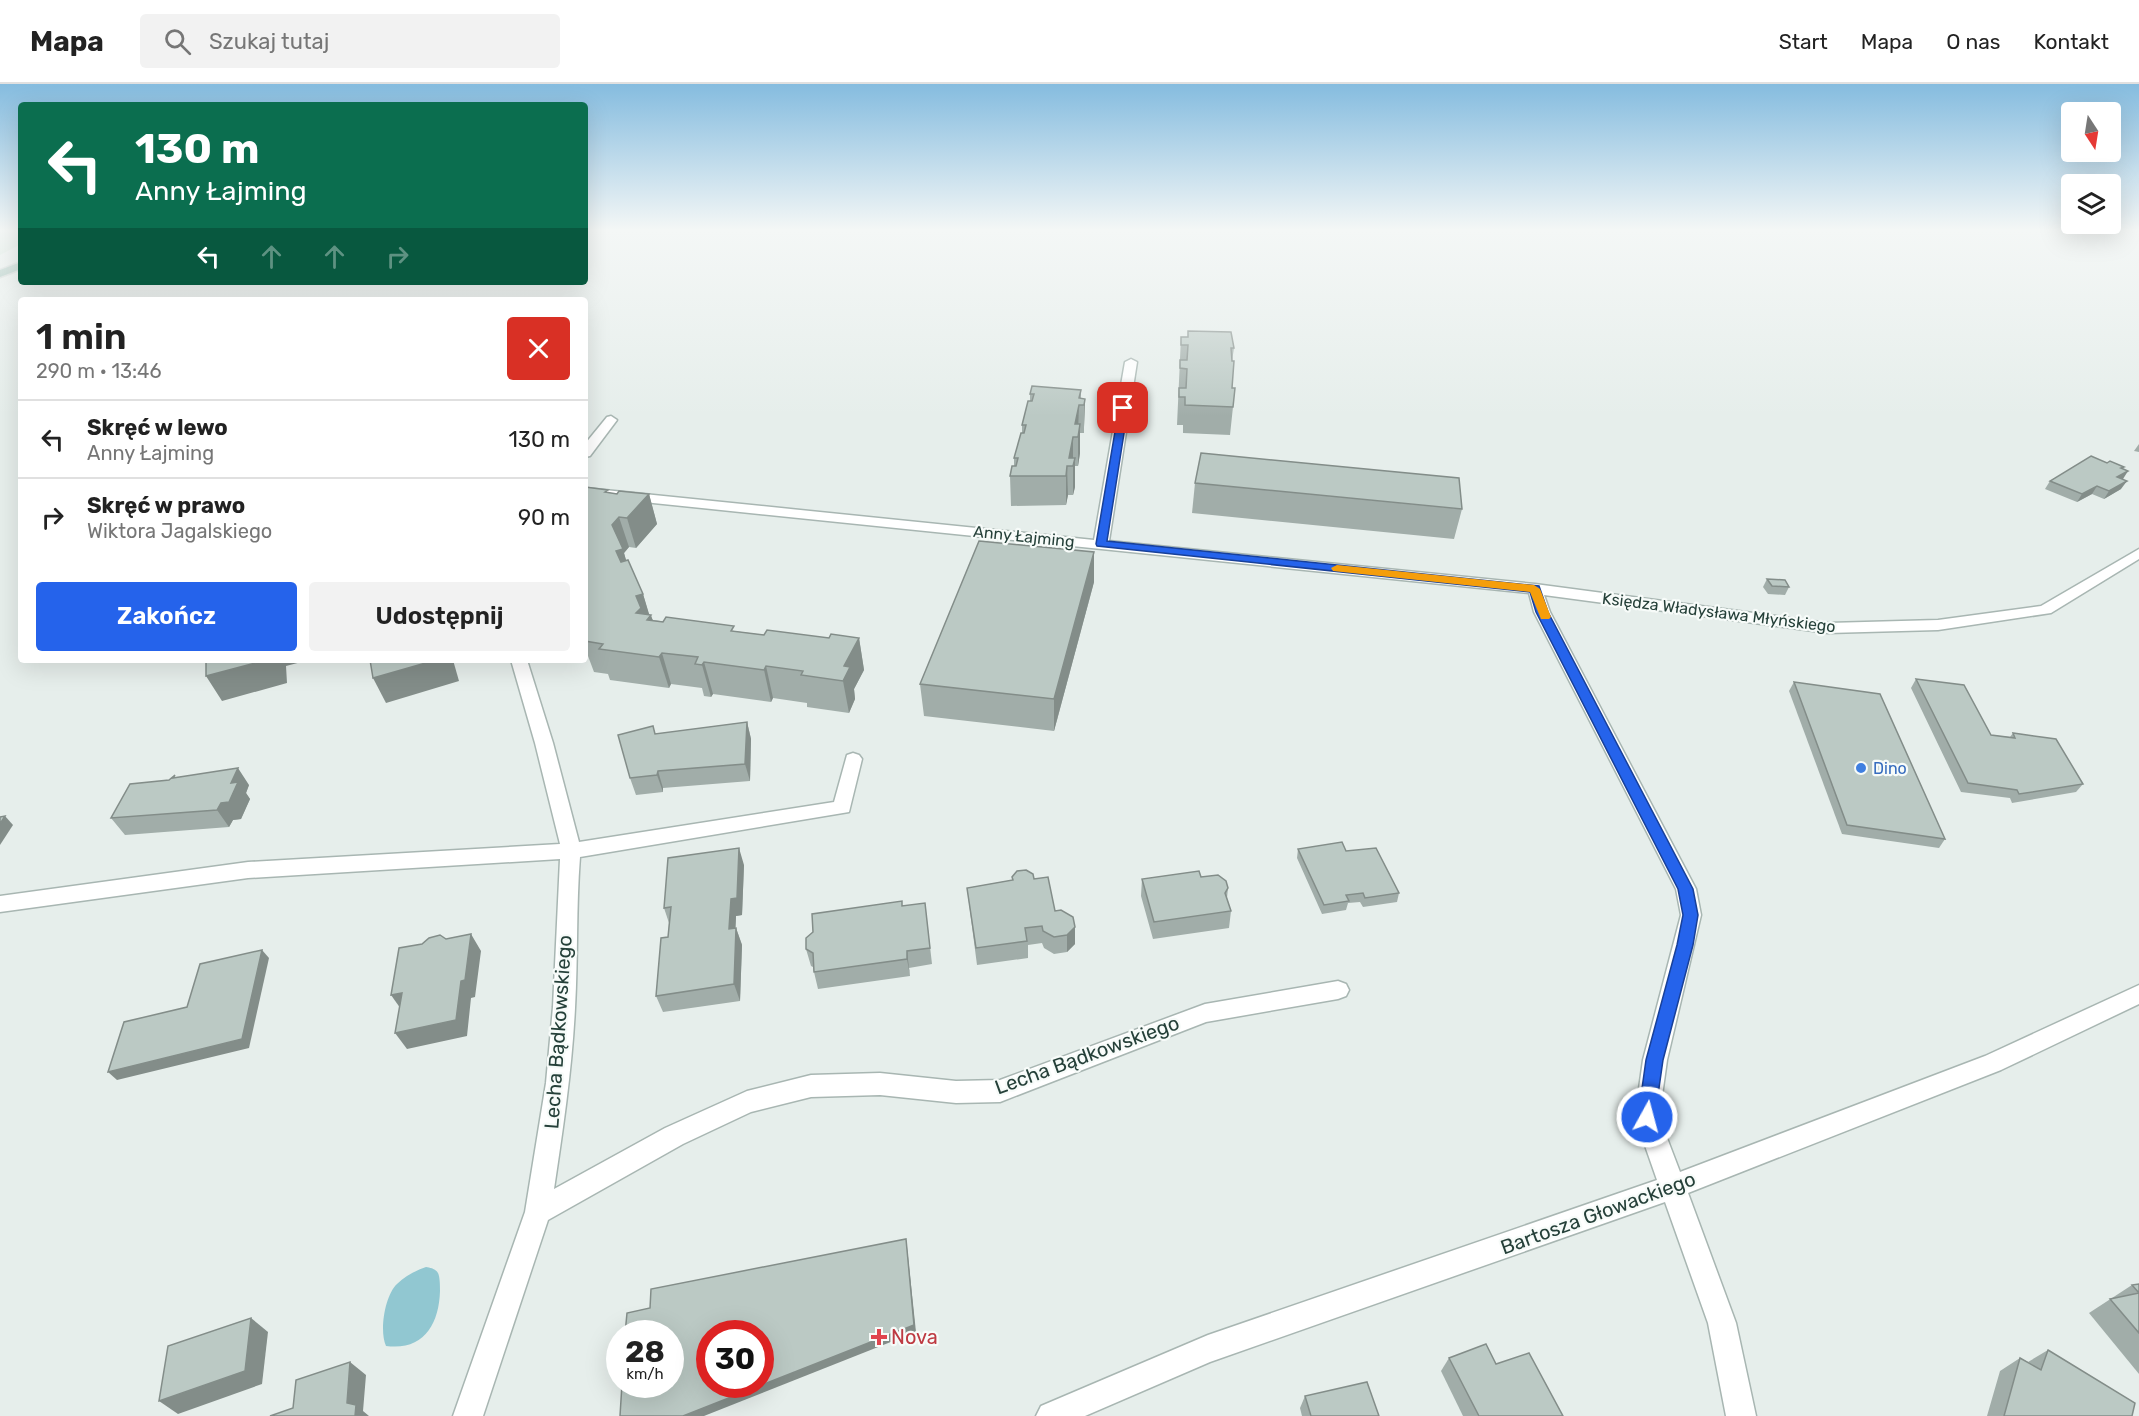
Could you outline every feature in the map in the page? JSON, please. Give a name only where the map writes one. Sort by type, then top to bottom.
[{"type":"street","points":[[1101,544],[1131,363]]},
{"type":"street","points":[[588,449],[610,420]]},
{"type":"street","name":"Anny Łajming","points":[[588,492],[1534,589]]},
{"type":"street","name":"Księdza Władysława Młyńskiego","points":[[1534,589],[1828,628],[1938,625],[2045,610],[2139,553]]},
{"type":"street","points":[[1534,589],[1542,612],[1686,889],[1690,915],[1689,925],[1655,1060],[1647,1117],[1722,1323],[1741,1416]]},
{"type":"street","name":"Lecha Bądkowskiego","points":[[468,1416],[538,1212],[558,1083],[571,851],[544,743],[520,663]]},
{"type":"street","points":[[0,904],[248,870],[571,851],[842,807],[853,759]]},
{"type":"street","name":"Lecha Bądkowskiego","points":[[538,1212],[674,1136],[747,1102],[811,1086],[880,1084],[956,1092],[1000,1091],[1205,1013],[1338,990]]},
{"type":"street","name":"Bartosza Głowackiego","points":[[1051,1416],[1208,1349],[1673,1186],[1994,1063],[2139,994]]},
{"type":"water","points":[[426,1267],[435,1270],[440,1279],[439,1303],[432,1325],[419,1340],[399,1346],[386,1346],[383,1323],[389,1296],[403,1279]]},
{"type":"building","points":[[1188,331],[1231,332],[1234,348],[1231,348],[1232,361],[1234,361],[1232,388],[1235,388],[1233,407],[1185,405],[1185,397],[1179,397],[1179,388],[1186,388],[1187,369],[1180,368],[1180,360],[1187,360],[1188,345],[1181,345],[1181,337],[1188,337]]},
{"type":"building","points":[[1032,386],[1081,390],[1079,398],[1085,399],[1084,405],[1079,405],[1075,424],[1080,424],[1078,437],[1073,437],[1069,458],[1075,458],[1073,466],[1067,466],[1066,476],[1010,476],[1012,466],[1016,466],[1018,458],[1014,458],[1021,433],[1024,433],[1026,425],[1022,425],[1028,401],[1032,401],[1034,394],[1030,394]]},
{"type":"building","points":[[1201,453],[1459,478],[1462,509],[1195,483]]},
{"type":"building","points":[[2091,456],[2124,467],[2121,468],[2128,471],[2117,477],[2127,481],[2109,491],[2097,486],[2082,494],[2050,481]]},
{"type":"building","points":[[588,487],[608,490],[605,492],[617,494],[619,491],[649,494],[627,518],[619,517],[612,525],[623,549],[616,551],[621,562],[628,560],[643,594],[636,596],[641,608],[636,613],[651,615],[647,620],[663,622],[666,617],[734,626],[731,631],[764,635],[767,630],[829,638],[831,634],[859,638],[844,666],[850,667],[843,681],[801,675],[803,671],[766,666],[764,670],[704,662],[702,665],[695,664],[698,657],[662,653],[659,657],[599,649],[603,644],[588,642]]},
{"type":"building","points":[[979,541],[1094,552],[1054,699],[920,684]]},
{"type":"building","points":[[1767,579],[1785,580],[1789,587],[1772,586]]},
{"type":"building","points":[[206,663],[256,663],[206,676]]},
{"type":"building","points":[[370,663],[426,663],[373,678]]},
{"type":"building","points":[[1916,679],[1964,685],[1991,735],[2015,738],[2013,733],[2056,739],[2083,784],[2019,794],[2017,790],[1968,783]]},
{"type":"building","name":"Dino","points":[[1794,682],[1880,694],[1945,839],[1847,825]]},
{"type":"building","points":[[747,722],[745,764],[658,771],[657,775],[630,778],[618,735],[653,726],[655,734]]},
{"type":"building","points":[[238,768],[231,783],[238,782],[229,802],[221,803],[217,810],[111,818],[130,784],[169,780],[175,775],[173,778]]},
{"type":"building","points":[[1342,842],[1346,851],[1376,848],[1399,893],[1365,898],[1363,893],[1346,895],[1349,901],[1324,905],[1298,849]]},
{"type":"building","points":[[739,848],[737,898],[731,899],[729,929],[736,928],[734,984],[656,996],[661,938],[668,937],[671,907],[664,908],[668,858]]},
{"type":"building","points":[[1026,870],[1033,874],[1034,879],[1048,877],[1055,911],[1061,910],[1073,917],[1075,927],[1067,935],[1054,937],[1043,931],[1042,926],[1025,928],[1027,941],[976,948],[967,888],[1013,880],[1012,877],[1017,871]]},
{"type":"building","points":[[1199,871],[1201,877],[1218,875],[1226,881],[1228,888],[1225,893],[1231,911],[1154,922],[1142,879]]},
{"type":"building","points":[[902,901],[902,906],[925,903],[930,948],[907,951],[907,959],[814,972],[813,953],[806,949],[806,938],[813,932],[812,914]]},
{"type":"building","points":[[471,934],[465,980],[461,981],[456,1020],[395,1033],[402,993],[391,995],[399,948],[422,944],[429,938],[440,935],[446,939]]},
{"type":"building","points":[[262,950],[242,1039],[108,1072],[124,1022],[187,1007],[200,964]]},
{"type":"building","points":[[906,1239],[914,1325],[774,1380],[774,1320],[696,1320],[696,1398],[729,1398],[683,1416],[620,1416],[621,1398],[684,1398],[684,1320],[626,1320],[627,1313],[650,1308],[651,1289]]},
{"type":"building","points":[[2139,1284],[2139,1293],[2132,1285]]},
{"type":"building","points":[[2139,1293],[2139,1333],[2110,1299]]},
{"type":"building","points":[[251,1318],[245,1371],[159,1401],[168,1346]]},
{"type":"building","points":[[1486,1344],[1496,1364],[1529,1353],[1563,1416],[1479,1416],[1449,1358]]},
{"type":"building","points":[[2048,1350],[2135,1403],[2132,1416],[2004,1416],[2020,1358],[2041,1370]]},
{"type":"building","points":[[350,1362],[347,1403],[356,1405],[355,1416],[270,1416],[293,1408],[296,1380]]},
{"type":"building","points":[[1367,1382],[1379,1416],[1311,1416],[1305,1396]]},
{"type":"slow traffic","points":[[1337,568],[1534,589],[1545,617]]},
{"type":"place","name":"Dino","points":[[1861,768]]},
{"type":"place","name":"Nova","points":[[879,1337]]},
{"type":"route","points":[[1123,408],[1101,544],[1534,589],[1542,612],[1686,889],[1690,915],[1685,945],[1655,1060],[1647,1117]]}]
